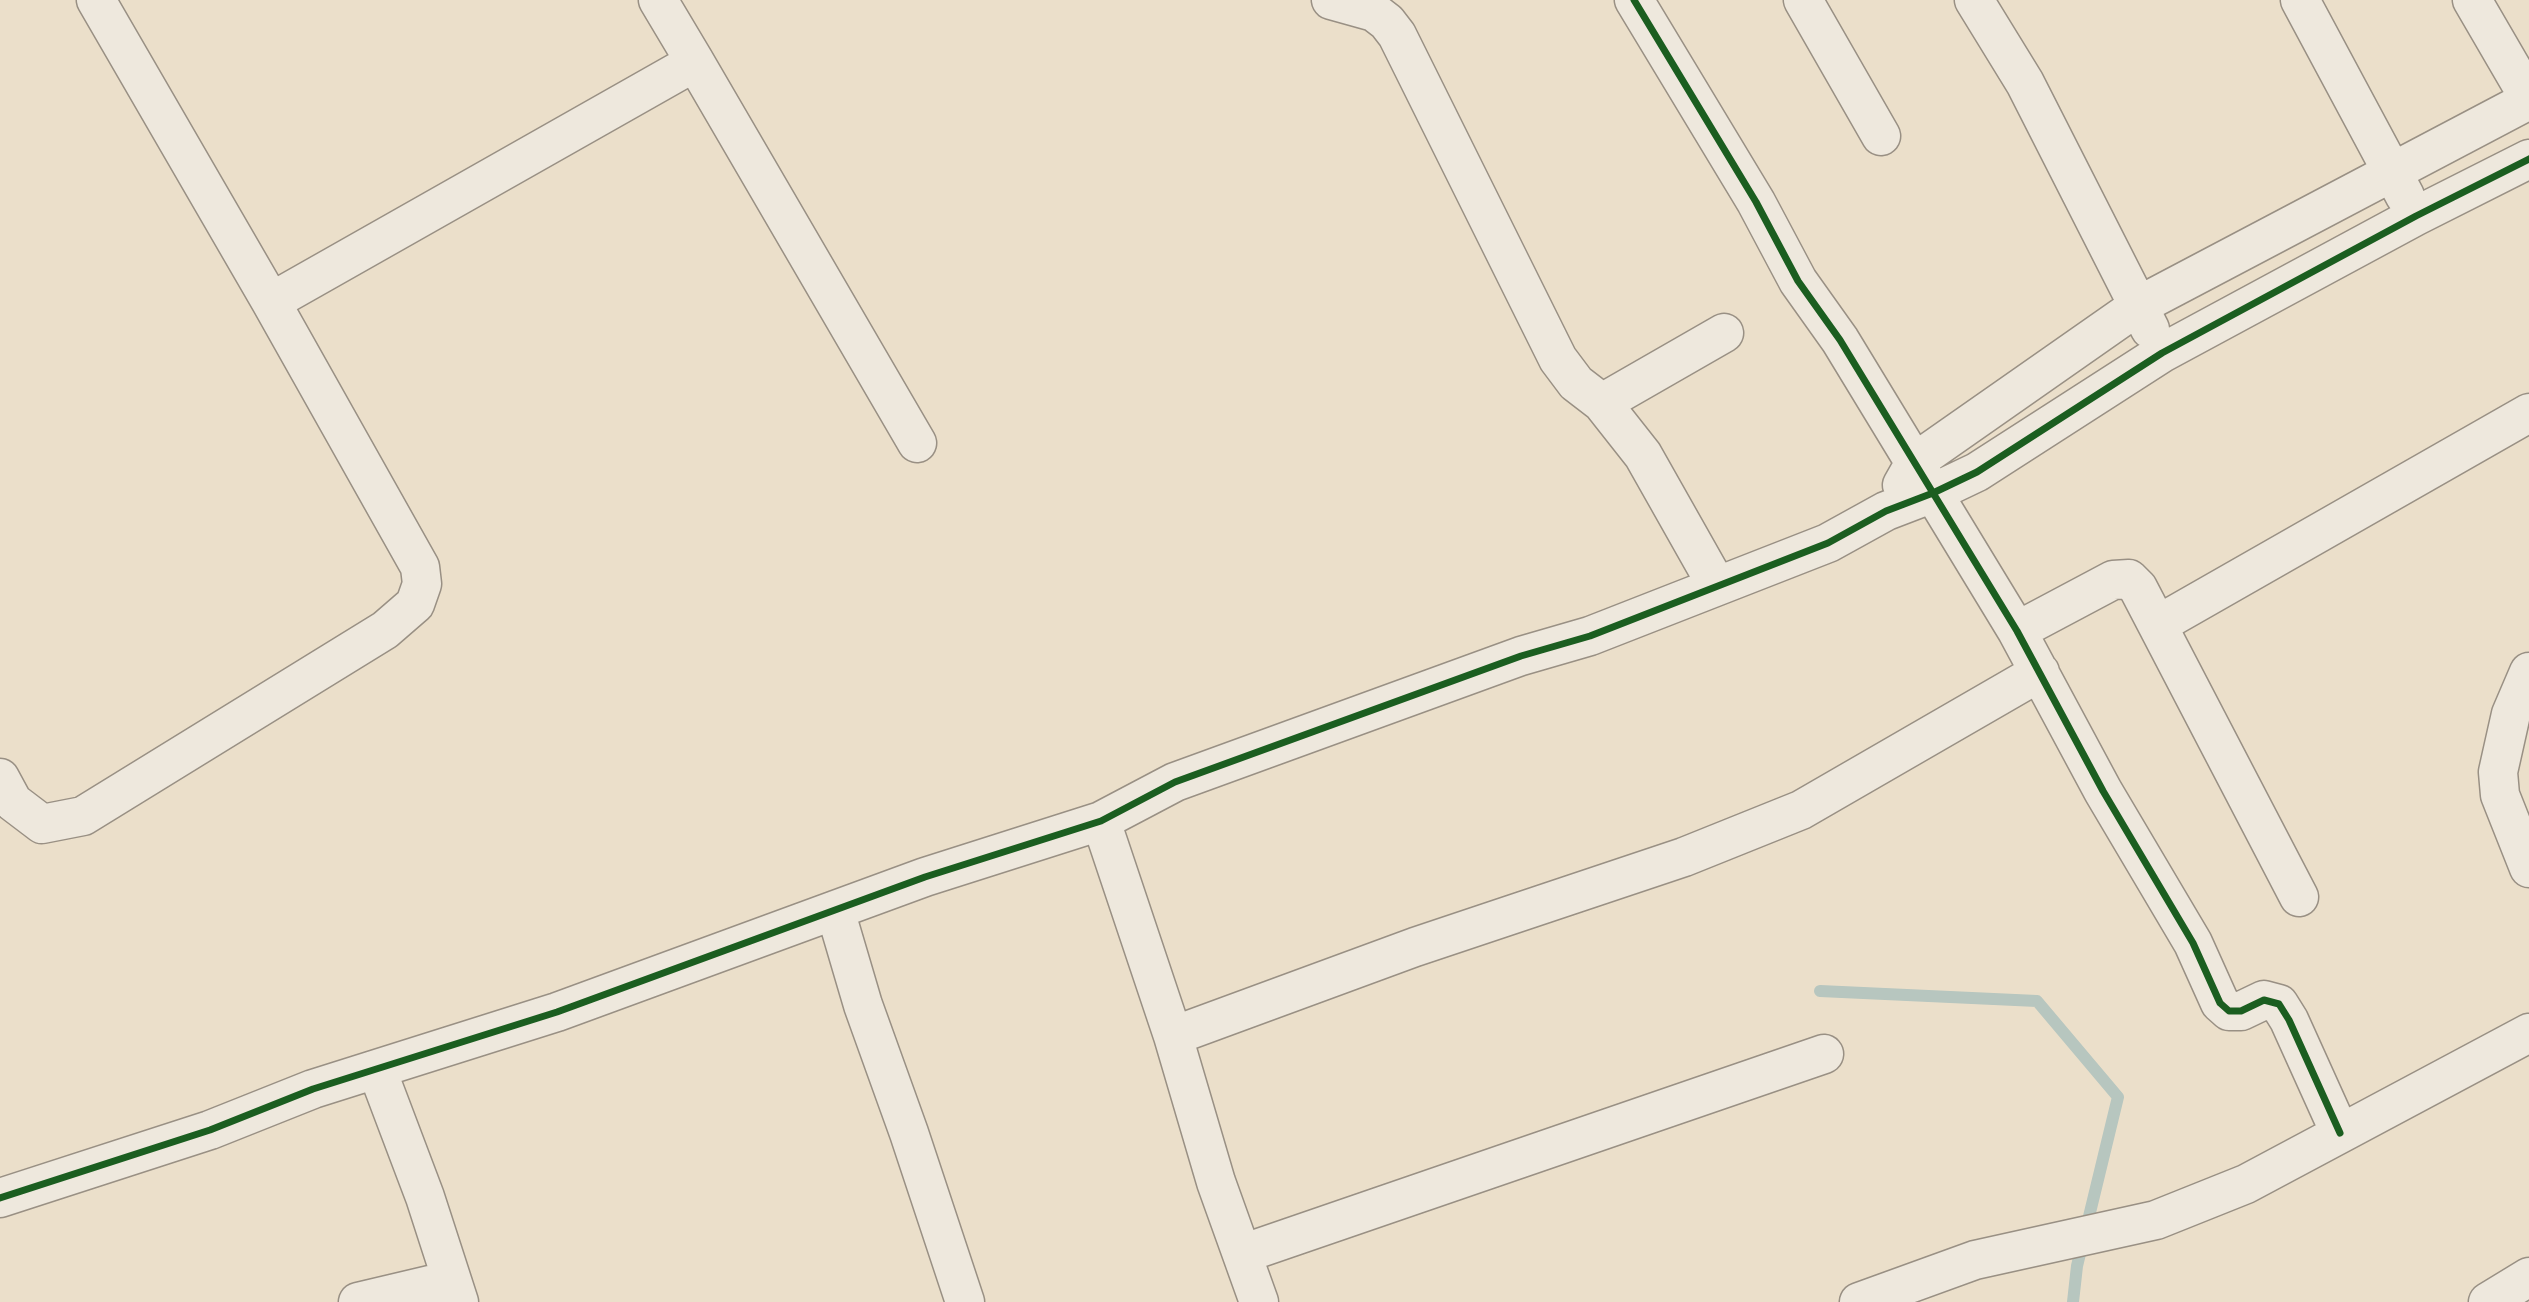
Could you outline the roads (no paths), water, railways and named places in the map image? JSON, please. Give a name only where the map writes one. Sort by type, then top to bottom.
[{"type":"street","points":[[0,778],[13,802],[42,824],[83,816],[385,630],[415,604],[422,584],[420,568],[271,302],[96,0]]},
{"type":"street","points":[[659,0],[917,443]]},
{"type":"street","points":[[1331,0],[1385,6],[1387,22],[1398,36],[1558,359],[1576,383],[1602,403],[1643,455],[1717,586]]},
{"type":"street","points":[[1634,0],[1756,202],[1798,281],[1840,340],[2017,631],[2103,791],[2193,943],[2220,1003],[2229,1011],[2241,1011],[2264,1000],[2279,1004],[2289,1020],[2340,1133]]},
{"type":"street","points":[[1803,0],[1881,136]]},
{"type":"street","points":[[1974,0],[2025,83],[2162,353]]},
{"type":"street","points":[[2300,0],[2416,216]]},
{"type":"street","points":[[0,1198],[210,1130],[313,1089],[557,1012],[925,877],[1101,821],[1175,782],[1521,656],[1590,636],[1828,542],[1886,511],[1924,477],[2138,306],[2529,99],[2472,0]]},
{"type":"street","points":[[271,302],[695,62]]},
{"type":"street","points":[[1924,477],[1977,472],[2162,353],[2416,216],[2529,159]]},
{"type":"street","points":[[1602,403],[1724,334]]},
{"type":"street","points":[[2159,624],[2529,413]]},
{"type":"street","points":[[2017,631],[2113,580],[2129,579],[2138,587],[2300,897]]},
{"type":"street","points":[[1173,1036],[1415,947],[1684,857],[1801,810],[2040,672]]},
{"type":"street","points":[[2529,673],[2511,714],[2498,772],[2500,795],[2529,869]]},
{"type":"street","points":[[1101,821],[1173,1036],[1216,1182],[1259,1302]]},
{"type":"street","points":[[835,910],[863,1006],[909,1133],[965,1302]]},
{"type":"street","points":[[1859,1302],[1975,1260],[2156,1220],[2246,1184],[2529,1033]]},
{"type":"street","points":[[1242,1254],[1824,1055]]},
{"type":"street","points":[[358,1302],[455,1291],[425,1197],[377,1070]]},
{"type":"street","points":[[2488,1302],[2529,1277]]},
{"type":"waterway","points":[[1820,991],[2037,1001],[2118,1097],[2077,1266],[2073,1302]]}]
